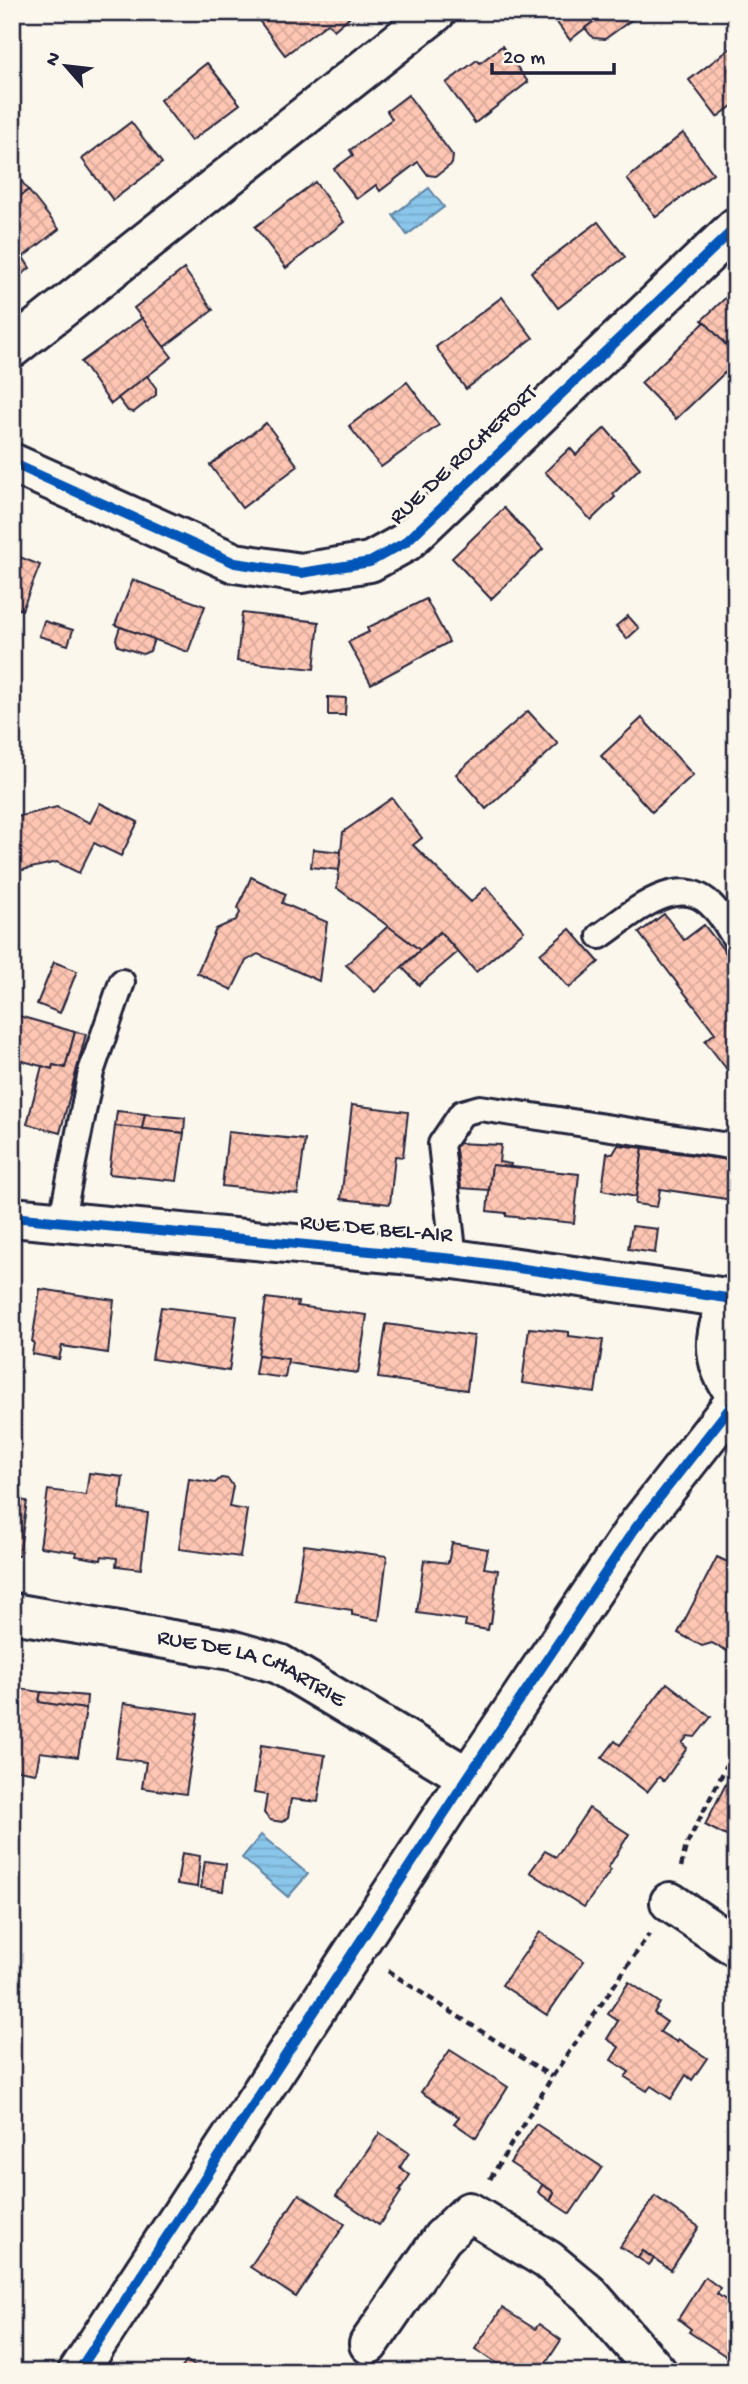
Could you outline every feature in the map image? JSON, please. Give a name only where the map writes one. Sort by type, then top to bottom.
[{"type":"street","points":[[12,348],[436,12]]},
{"type":"street","name":"RUE DE ROCHEFORT","points":[[12,463],[235,563],[301,573],[370,562],[406,542],[736,227]]},
{"type":"street","name":"RUE DE BEL-AIR","points":[[12,1217],[454,1259],[735,1298]]},
{"type":"street","points":[[735,1298],[724,1314],[716,1348],[719,1367],[736,1394]]},
{"type":"street","points":[[78,2372],[468,1777],[634,1530],[736,1400]]},
{"type":"street","name":"RUE DE LA CHARTRIE","points":[[12,1613],[231,1650],[279,1664],[468,1777]]},
{"type":"street","points":[[670,1902],[736,1947]]},
{"type":"street","points":[[369,2344],[442,2238],[470,2212],[548,2260],[589,2294],[657,2372]]},
{"type":"lane","points":[[600,936],[650,902],[674,891],[694,893],[713,906],[736,940]]},
{"type":"lane","points":[[61,1223],[91,1072],[122,982]]},
{"type":"lane","points":[[454,1259],[441,1144],[462,1113],[480,1108],[736,1147]]},
{"type":"path","points":[[470,2212],[552,2077],[670,1902],[686,1846],[736,1747]]},
{"type":"path","points":[[355,1950],[552,2077]]},
{"type":"water","points":[[429,188],[444,207],[407,235],[393,215]]},
{"type":"water","points":[[261,1835],[308,1874],[288,1897],[242,1858]]},
{"type":"building","points":[[264,12],[353,14],[334,30],[328,23],[285,55],[257,18]]},
{"type":"building","points":[[549,12],[606,12],[570,40]]},
{"type":"building","points":[[606,12],[637,12],[638,15],[605,39],[593,38],[585,28]]},
{"type":"building","points":[[736,44],[736,103],[717,117],[689,80]]},
{"type":"building","points":[[502,46],[528,82],[475,123],[446,83],[477,60],[480,63]]},
{"type":"building","points":[[207,63],[240,104],[191,141],[160,100]]},
{"type":"building","points":[[408,95],[453,156],[452,164],[436,176],[428,175],[418,162],[380,191],[376,185],[357,199],[334,169],[353,155],[350,150],[392,119],[387,111]]},
{"type":"building","points":[[131,122],[162,163],[113,200],[82,159]]},
{"type":"building","points":[[683,133],[713,173],[656,217],[627,179]]},
{"type":"building","points":[[20,179],[28,190],[12,203],[12,184]]},
{"type":"building","points":[[315,182],[344,222],[286,268],[255,227]]},
{"type":"building","points":[[28,190],[59,229],[23,257],[30,268],[12,282],[12,203]]},
{"type":"building","points":[[598,222],[625,257],[558,308],[531,272]]},
{"type":"building","points":[[184,269],[213,310],[164,347],[134,308]]},
{"type":"building","points":[[736,288],[736,356],[702,320]]},
{"type":"building","points":[[502,297],[533,338],[466,389],[436,347]]},
{"type":"building","points":[[142,318],[172,357],[111,404],[81,362]]},
{"type":"building","points":[[705,322],[736,356],[736,362],[676,419],[641,383]]},
{"type":"building","points":[[147,376],[156,388],[156,395],[134,412],[128,411],[118,398]]},
{"type":"building","points":[[407,382],[439,425],[381,467],[349,426]]},
{"type":"building","points":[[266,423],[298,466],[242,508],[210,465]]},
{"type":"building","points":[[605,428],[640,468],[591,520],[545,472],[570,448],[576,455]]},
{"type":"building","points":[[504,508],[543,549],[491,599],[452,558]]},
{"type":"building","points":[[12,554],[40,565],[22,610],[12,606]]},
{"type":"building","points":[[133,580],[205,606],[188,652],[115,625]]},
{"type":"building","points":[[426,599],[449,642],[371,684],[348,642],[369,632],[367,628]]},
{"type":"building","points":[[242,613],[319,622],[314,669],[237,661]]},
{"type":"building","points":[[628,616],[639,628],[627,639],[616,626]]},
{"type":"building","points":[[44,621],[73,630],[68,645],[39,636]]},
{"type":"building","points":[[120,627],[154,639],[150,651],[143,654],[118,646],[116,639]]},
{"type":"building","points":[[328,697],[346,698],[345,715],[328,715]]},
{"type":"building","points":[[528,711],[558,744],[486,809],[456,774]]},
{"type":"building","points":[[642,718],[693,775],[652,812],[601,756]]},
{"type":"building","points":[[392,798],[422,838],[413,845],[471,902],[486,887],[524,931],[476,972],[440,932],[420,950],[337,888],[343,832]]},
{"type":"building","points":[[100,803],[138,822],[121,856],[94,843],[79,873],[57,862],[18,871],[12,852],[12,844],[16,838],[12,818],[57,807],[90,823]]},
{"type":"building","points":[[313,849],[341,852],[339,870],[311,867]]},
{"type":"building","points":[[251,877],[286,894],[282,903],[327,922],[319,981],[258,954],[246,961],[232,990],[197,973],[216,929],[236,920],[240,913],[238,908]]},
{"type":"building","points":[[664,914],[684,940],[704,925],[736,966],[736,1081],[705,1041],[715,1033],[639,933]]},
{"type":"building","points":[[388,926],[420,950],[375,992],[346,965]]},
{"type":"building","points":[[570,929],[599,962],[569,988],[540,954]]},
{"type":"building","points":[[440,932],[458,952],[419,985],[402,967]]},
{"type":"building","points":[[54,962],[77,971],[60,1013],[37,1004]]},
{"type":"building","points":[[12,1014],[75,1032],[65,1068],[53,1065],[52,1069],[12,1058]]},
{"type":"building","points":[[75,1032],[86,1034],[60,1133],[27,1124],[42,1066],[52,1069],[53,1065],[65,1068]]},
{"type":"building","points":[[352,1105],[408,1112],[403,1157],[395,1156],[390,1204],[341,1199]]},
{"type":"building","points":[[117,1111],[145,1114],[142,1129],[115,1126]]},
{"type":"building","points":[[145,1114],[185,1118],[184,1133],[142,1129]]},
{"type":"building","points":[[115,1126],[184,1133],[177,1181],[109,1174]]},
{"type":"building","points":[[228,1132],[305,1140],[298,1194],[222,1186]]},
{"type":"building","points":[[455,1143],[501,1145],[499,1162],[511,1164],[510,1167],[492,1165],[489,1190],[461,1188]]},
{"type":"building","points":[[618,1145],[643,1148],[636,1197],[602,1190],[607,1153],[613,1154]]},
{"type":"building","points":[[643,1148],[736,1161],[733,1200],[660,1189],[657,1207],[635,1204]]},
{"type":"building","points":[[736,1164],[736,1200],[733,1200]]},
{"type":"building","points":[[492,1165],[579,1174],[574,1223],[506,1216],[506,1213],[487,1211]]},
{"type":"building","points":[[632,1226],[658,1229],[655,1253],[628,1249]]},
{"type":"building","points":[[40,1289],[114,1300],[108,1353],[62,1346],[59,1359],[32,1354]]},
{"type":"building","points":[[266,1298],[298,1302],[297,1306],[367,1315],[358,1373],[287,1363],[288,1359],[258,1355]]},
{"type":"building","points":[[161,1307],[237,1316],[229,1371],[152,1359]]},
{"type":"building","points":[[386,1324],[474,1336],[467,1390],[378,1378]]},
{"type":"building","points":[[529,1328],[569,1332],[569,1336],[603,1340],[595,1393],[522,1383]]},
{"type":"building","points":[[258,1355],[288,1359],[285,1378],[255,1374]]},
{"type":"building","points":[[89,1473],[123,1477],[119,1509],[148,1513],[141,1569],[116,1566],[117,1558],[102,1556],[101,1560],[76,1556],[77,1552],[40,1547],[48,1490],[86,1495]]},
{"type":"building","points":[[221,1478],[228,1479],[233,1486],[229,1507],[247,1510],[240,1557],[179,1549],[189,1479],[215,1483]]},
{"type":"building","points":[[12,1499],[27,1501],[19,1556],[12,1555]]},
{"type":"building","points":[[452,1543],[488,1549],[484,1568],[498,1570],[488,1630],[465,1626],[466,1620],[417,1613],[424,1560],[448,1563]]},
{"type":"building","points":[[304,1545],[387,1556],[379,1620],[352,1615],[352,1610],[295,1601]]},
{"type":"building","points":[[717,1557],[736,1566],[736,1639],[729,1652],[712,1643],[702,1646],[678,1633]]},
{"type":"building","points":[[667,1683],[711,1717],[695,1737],[688,1736],[682,1743],[687,1748],[664,1781],[659,1777],[647,1792],[602,1758],[615,1741],[620,1745]]},
{"type":"building","points":[[15,1688],[41,1692],[39,1702],[86,1709],[78,1757],[40,1752],[36,1773],[12,1769],[12,1707]]},
{"type":"building","points":[[41,1692],[87,1696],[86,1709],[39,1702]]},
{"type":"building","points":[[124,1703],[198,1714],[186,1794],[142,1788],[146,1762],[116,1758]]},
{"type":"building","points":[[261,1745],[325,1755],[318,1802],[291,1799],[288,1817],[282,1822],[270,1820],[264,1813],[267,1795],[254,1793]]},
{"type":"building","points":[[734,1768],[736,1769],[736,1841],[705,1825]]},
{"type":"building","points":[[589,1808],[629,1834],[608,1868],[611,1870],[584,1907],[530,1872],[545,1851],[556,1857]]},
{"type":"building","points":[[182,1853],[200,1856],[197,1887],[177,1884]]},
{"type":"building","points":[[205,1861],[226,1864],[223,1891],[201,1888]]},
{"type":"building","points":[[540,1932],[584,1961],[547,2015],[502,1985]]},
{"type":"building","points":[[629,1982],[660,2003],[654,2013],[667,2022],[660,2032],[677,2042],[678,2039],[707,2058],[692,2080],[686,2075],[671,2099],[651,2086],[647,2091],[625,2077],[629,2072],[611,2060],[619,2047],[607,2039],[618,2021],[608,2014]]},
{"type":"building","points":[[450,2050],[508,2087],[476,2138],[454,2123],[459,2117],[421,2092]]},
{"type":"building","points":[[536,2124],[602,2167],[570,2214],[550,2201],[554,2192],[510,2163]]},
{"type":"building","points":[[380,2133],[409,2153],[400,2167],[410,2175],[379,2225],[336,2196]]},
{"type":"building","points":[[542,2185],[554,2192],[550,2201],[538,2192]]},
{"type":"building","points":[[299,2194],[345,2224],[296,2297],[250,2267]]},
{"type":"building","points":[[655,2196],[699,2227],[671,2270],[643,2251],[638,2258],[620,2247]]},
{"type":"building","points":[[643,2251],[654,2259],[649,2265],[638,2258]]},
{"type":"building","points":[[705,2277],[720,2288],[717,2294],[736,2307],[735,2362],[689,2332],[691,2329],[678,2319]]},
{"type":"building","points":[[502,2308],[535,2329],[539,2324],[561,2340],[540,2372],[511,2372],[475,2349]]},
{"type":"building","points":[[187,2361],[204,2372],[179,2372]]},
{"type":"cycle path","points":[[12,463],[235,563],[301,573],[370,562],[406,542],[736,227]]},
{"type":"cycle path","points":[[12,1217],[454,1259],[734,1299]]},
{"type":"cycle path","points":[[78,2372],[468,1777],[634,1530],[736,1400]]}]
